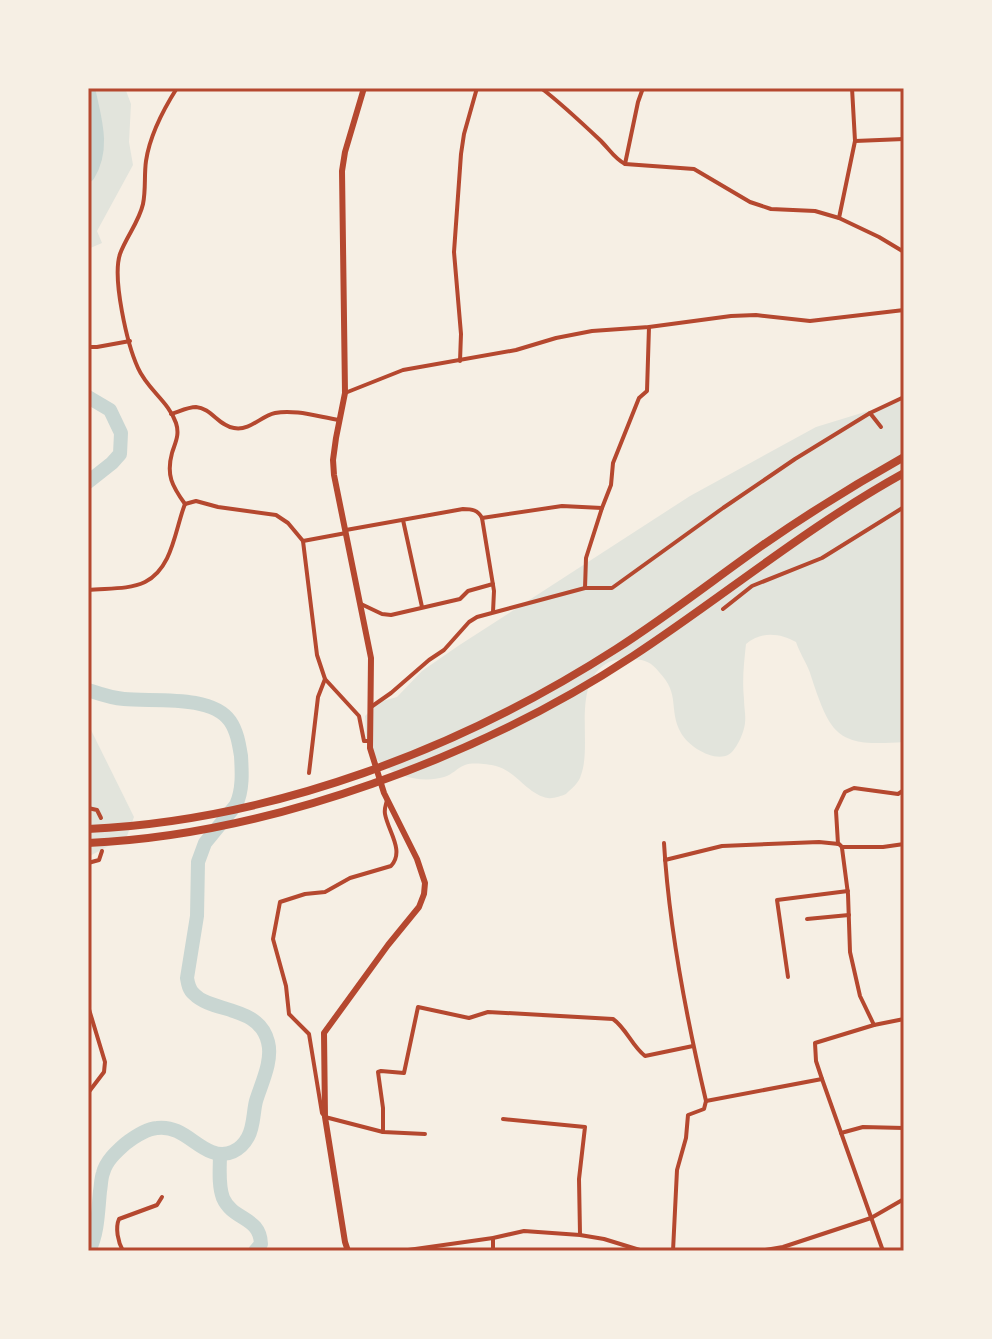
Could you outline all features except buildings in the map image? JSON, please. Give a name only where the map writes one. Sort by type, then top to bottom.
[{"type":"highway","points":[[88,829],[136,825],[273,800],[402,758],[493,719],[620,647],[816,509],[904,457]]},
{"type":"highway","points":[[88,843],[202,829],[278,812],[407,771],[499,731],[632,657],[823,522],[904,473]]},
{"type":"main road","points":[[348,1251],[325,1117],[324,1033],[419,907],[425,883],[417,859],[387,800],[373,760],[370,741],[371,658],[334,475],[333,460],[345,393],[342,171],[364,88]]},
{"type":"street","points":[[177,88],[164,109],[149,146],[143,203],[119,258],[117,285],[137,366],[177,425],[178,440],[172,453],[170,476],[172,486],[185,504]]},
{"type":"street","points":[[460,361],[461,334],[454,252],[462,144],[477,88]]},
{"type":"street","points":[[541,88],[625,164],[694,169],[750,202],[771,209],[815,211],[839,218],[904,252]]},
{"type":"street","points":[[625,164],[643,88]]},
{"type":"street","points":[[839,218],[855,141],[852,88]]},
{"type":"street","points":[[855,141],[904,139]]},
{"type":"street","points":[[345,393],[403,370],[516,350],[592,331],[731,316],[756,315],[810,321],[904,310]]},
{"type":"street","points":[[585,588],[586,558],[611,485],[613,463],[639,398],[647,391],[649,327]]},
{"type":"street","points":[[88,347],[130,341]]},
{"type":"street","points":[[371,707],[444,650],[477,617],[585,588],[612,588],[795,459],[870,413],[904,397]]},
{"type":"street","points":[[171,414],[197,407],[235,428],[245,428],[277,413],[339,420]]},
{"type":"street","points":[[870,413],[881,427]]},
{"type":"street","points":[[185,504],[196,501],[276,515],[288,523],[303,541],[317,655],[325,679],[359,716],[364,741],[370,741]]},
{"type":"street","points":[[88,590],[133,586],[148,581],[161,569],[168,556],[185,504]]},
{"type":"street","points":[[482,518],[562,506],[602,508]]},
{"type":"street","points":[[723,609],[752,586],[822,558],[904,507]]},
{"type":"street","points":[[303,541],[470,509],[482,518],[495,602],[492,613]]},
{"type":"street","points":[[403,520],[422,608]]},
{"type":"street","points":[[361,604],[391,615],[460,599],[468,591],[493,584]]},
{"type":"street","points":[[309,773],[318,697],[325,679]]},
{"type":"street","points":[[874,1025],[860,996],[850,952],[848,891],[836,811],[845,792],[854,788],[898,794],[904,790]]},
{"type":"street","points":[[387,800],[385,810],[396,846],[395,863],[350,878],[325,892],[280,902],[273,939],[286,986],[289,1014],[309,1034],[325,1117],[383,1132],[425,1134]]},
{"type":"street","points":[[88,808],[97,810],[101,818]]},
{"type":"street","points":[[665,860],[722,846],[819,842],[840,846],[904,844]]},
{"type":"street","points":[[664,843],[667,892],[693,1046],[706,1101],[704,1109],[688,1115],[686,1138],[677,1170],[673,1251]]},
{"type":"street","points":[[88,863],[99,860],[102,851]]},
{"type":"street","points":[[788,977],[777,900],[848,891]]},
{"type":"street","points":[[807,919],[849,915]]},
{"type":"street","points":[[88,1006],[105,1062],[104,1072],[88,1093]]},
{"type":"street","points":[[383,1132],[378,1072],[404,1073],[418,1007],[469,1018],[488,1012],[613,1019],[645,1056],[693,1046]]},
{"type":"street","points":[[883,1251],[816,1061],[815,1043],[904,1019]]},
{"type":"street","points":[[706,1101],[822,1079]]},
{"type":"street","points":[[503,1119],[585,1127],[579,1179],[580,1235]]},
{"type":"street","points":[[841,1133],[863,1127],[904,1128]]},
{"type":"street","points":[[123,1251],[117,1228],[119,1219],[157,1205],[162,1197]]},
{"type":"street","points":[[760,1251],[783,1247],[871,1218],[904,1199]]},
{"type":"street","points":[[401,1251],[524,1231],[604,1239],[643,1251]]},
{"type":"street","points":[[493,1238],[493,1251]]},
{"type":"shaded area","points":[[88,88],[125,88],[131,104],[129,142],[133,165],[97,231],[102,243],[88,249]]},
{"type":"shaded area","points":[[904,400],[904,742],[864,742],[840,734],[825,713],[796,642],[771,635],[758,637],[746,644],[743,678],[745,723],[734,750],[722,757],[708,755],[689,743],[677,724],[666,680],[651,664],[630,659],[609,662],[597,671],[590,684],[586,698],[581,775],[575,786],[564,795],[541,796],[510,773],[493,765],[468,764],[444,777],[423,779],[400,775],[374,756],[367,739],[365,716],[379,702],[397,697],[422,671],[458,646],[690,496],[816,427]]},
{"type":"shaded area","points":[[88,724],[134,817],[127,836],[88,857]]},
{"type":"waterway","points":[[88,88],[97,143],[88,175]]},
{"type":"waterway","points":[[88,397],[110,410],[121,433],[120,454],[88,482]]},
{"type":"waterway","points":[[88,690],[119,698],[195,703],[221,712],[230,721],[241,756],[240,793],[236,805],[205,843],[198,862],[197,916],[187,978],[191,991],[202,1000],[255,1022],[263,1030],[269,1049],[268,1065],[251,1128],[245,1142],[237,1149],[218,1154],[173,1130],[157,1128],[136,1136],[112,1157],[102,1175],[96,1229],[89,1251]]},
{"type":"waterway","points":[[220,1154],[223,1198],[233,1211],[256,1228],[261,1244],[255,1251]]}]
